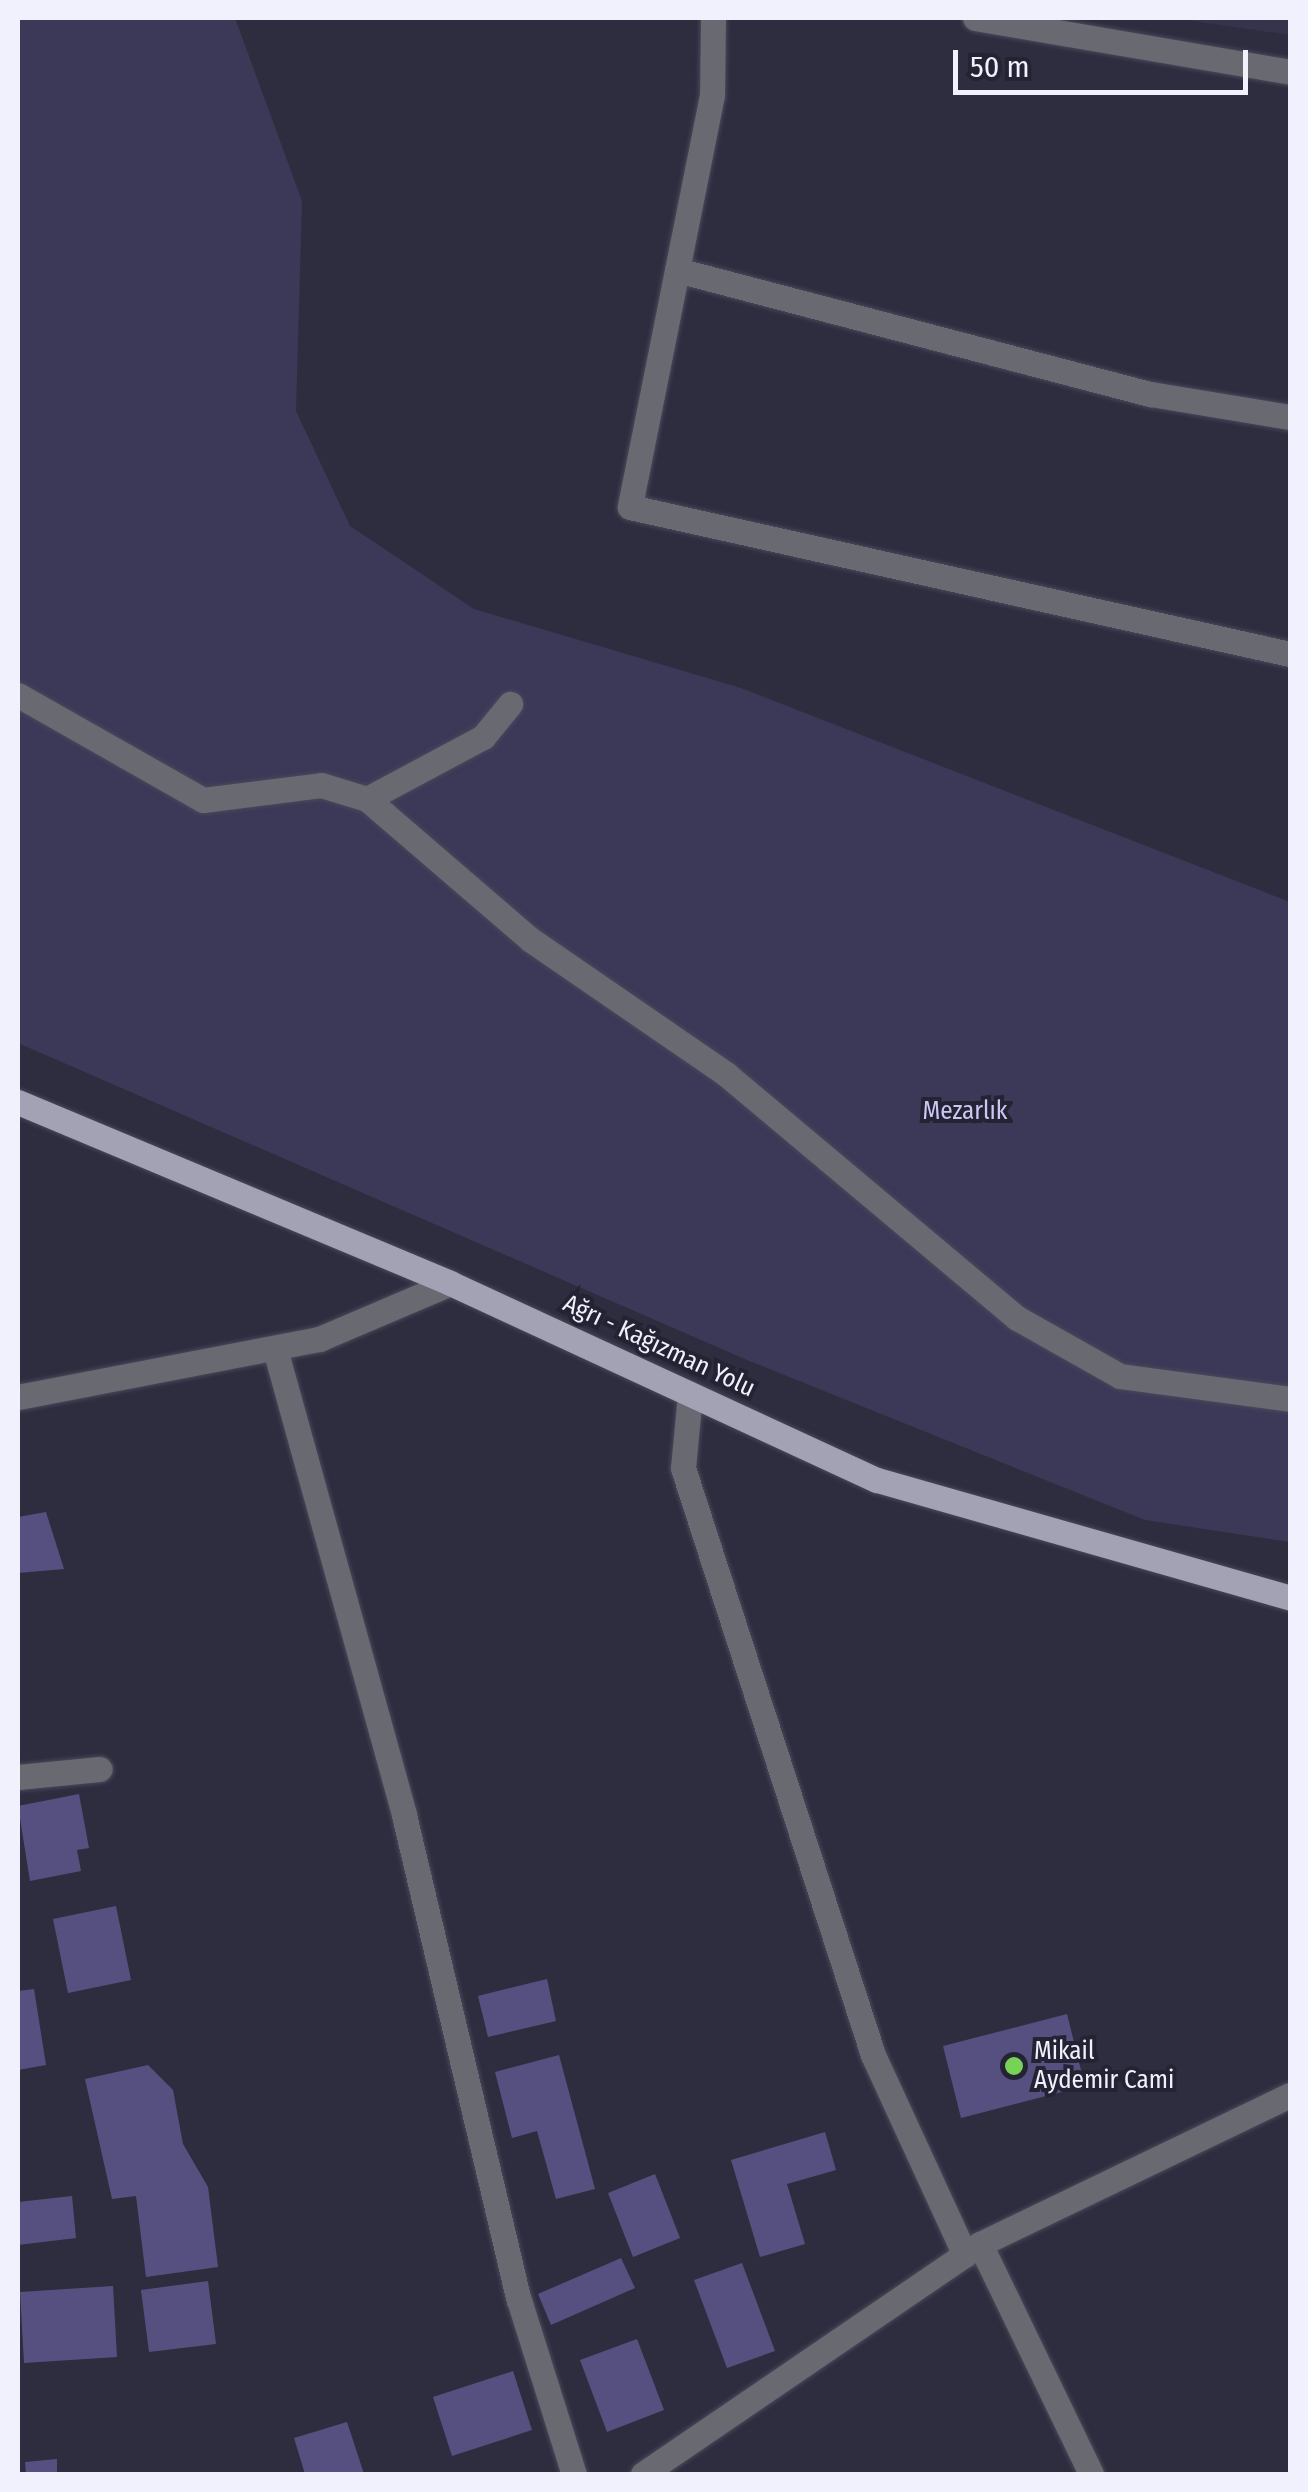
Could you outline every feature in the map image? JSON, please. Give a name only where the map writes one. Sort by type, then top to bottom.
[{"type":"main road","name":"Ağrı - Kağızman Yolu","points":[[18,1102],[450,1283],[878,1480],[1290,1598]]},
{"type":"street","points":[[713,18],[712,95],[630,506],[1290,654]]},
{"type":"street","points":[[975,18],[1290,72]]},
{"type":"street","points":[[677,270],[1151,394],[1290,418]]},
{"type":"street","points":[[18,694],[204,800],[320,784],[367,799],[532,940],[726,1074],[1017,1318],[1120,1376],[1290,1400]]},
{"type":"street","points":[[367,799],[483,738],[510,704]]},
{"type":"street","points":[[18,1396],[275,1349],[450,1283]]},
{"type":"street","points":[[275,1349],[404,1815],[518,2300],[574,2474]]},
{"type":"street","points":[[690,1394],[683,1468],[873,2055],[1091,2474]]},
{"type":"street","points":[[18,1777],[100,1770]]},
{"type":"street","points":[[643,2474],[973,2250],[1290,2095]]},
{"type":"shaded area","points":[[1172,18],[1290,18],[1290,35]]},
{"type":"green space","name":"Mezarlık","points":[[18,18],[235,18],[302,201],[296,411],[350,526],[474,609],[741,688],[1290,902],[1290,1542],[1145,1520],[747,1360],[18,1043]]},
{"type":"building","points":[[46,1512],[64,1569],[18,1573],[18,1517]]},
{"type":"building","points":[[79,1794],[89,1848],[77,1850],[81,1871],[30,1881],[18,1806]]},
{"type":"building","points":[[116,1906],[131,1980],[68,1993],[53,1919]]},
{"type":"building","points":[[547,1979],[556,2021],[488,2037],[478,1996]]},
{"type":"building","points":[[34,1989],[46,2065],[18,2070],[18,1991]]},
{"type":"building","name":"Mikail Aydemir Cami","points":[[1067,2014],[1085,2086],[961,2118],[943,2046]]},
{"type":"building","points":[[559,2055],[595,2189],[556,2199],[537,2131],[512,2138],[495,2072]]},
{"type":"building","points":[[148,2065],[173,2090],[183,2144],[208,2187],[218,2267],[146,2277],[136,2196],[112,2199],[85,2079]]},
{"type":"building","points":[[825,2132],[836,2170],[787,2184],[805,2244],[760,2257],[731,2160]]},
{"type":"building","points":[[655,2174],[680,2238],[633,2257],[608,2193]]},
{"type":"building","points":[[72,2196],[76,2238],[18,2245],[18,2202]]},
{"type":"building","points":[[621,2258],[635,2288],[551,2325],[538,2294]]},
{"type":"building","points":[[742,2263],[775,2351],[727,2368],[694,2280]]},
{"type":"building","points":[[208,2281],[216,2344],[149,2352],[141,2290]]},
{"type":"building","points":[[113,2286],[117,2357],[24,2363],[20,2292]]},
{"type":"building","points":[[637,2339],[664,2410],[607,2432],[580,2360]]},
{"type":"building","points":[[513,2371],[532,2430],[452,2456],[433,2397]]},
{"type":"building","points":[[347,2422],[364,2474],[305,2474],[294,2438]]},
{"type":"building","points":[[57,2459],[57,2474],[26,2474],[25,2462]]},
{"type":"place","name":"Mikail Aydemir Cami","points":[[1014,2066]]}]
